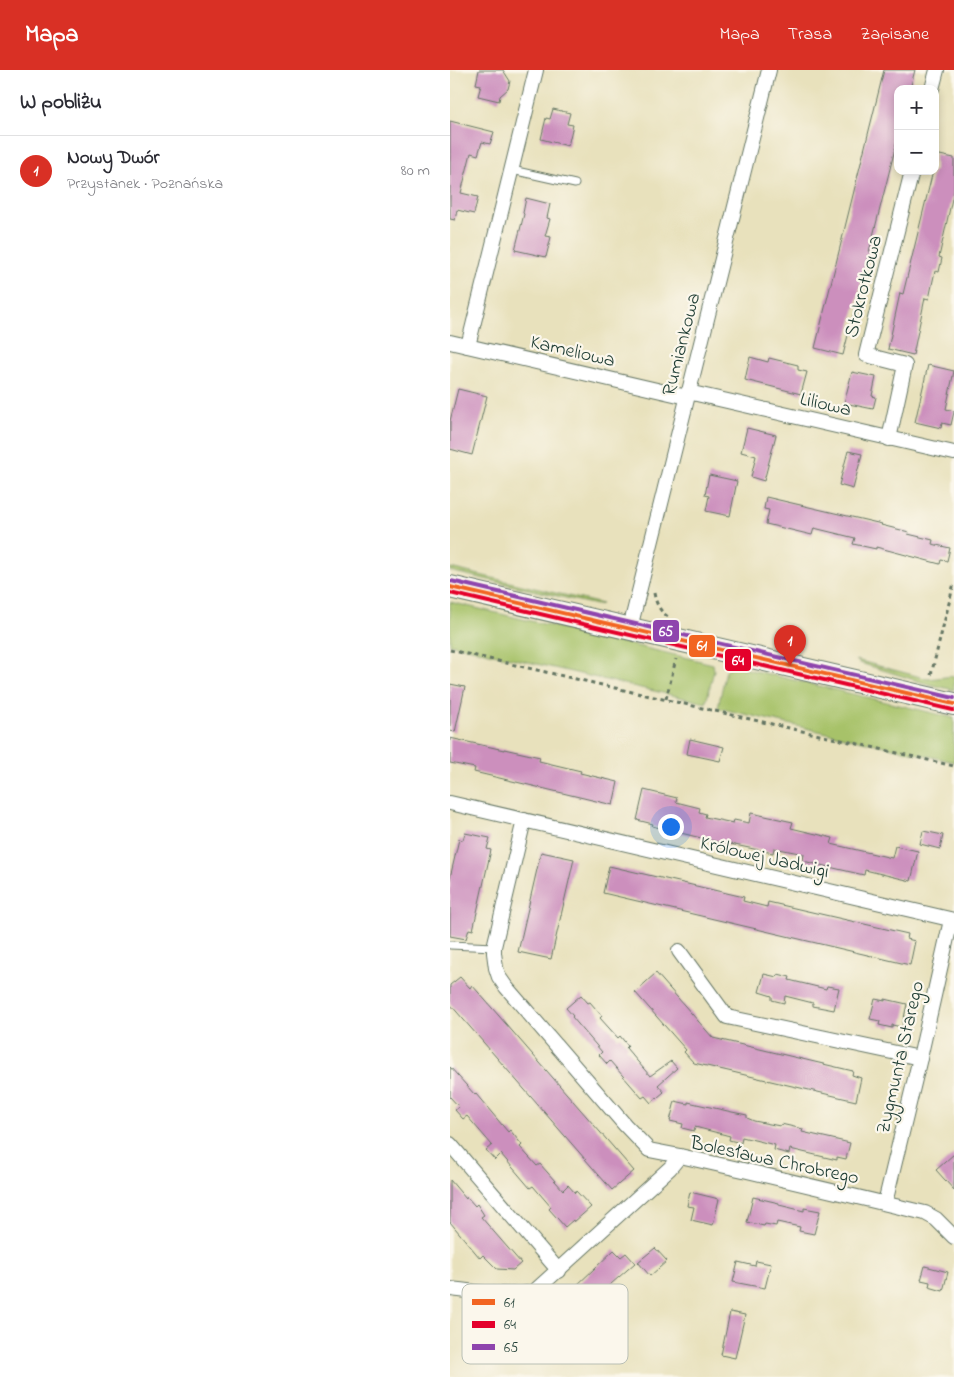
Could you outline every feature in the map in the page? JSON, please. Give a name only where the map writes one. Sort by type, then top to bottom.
[{"type":"main road","points":[[450,586],[954,704]]},
{"type":"street","points":[[468,346],[536,70]]},
{"type":"street","name":"Rumiankowa","points":[[630,628],[769,70]]},
{"type":"street","points":[[933,85],[937,70]]},
{"type":"street","name":"Stokrotkowa","points":[[889,439],[905,365],[866,355],[911,175]]},
{"type":"street","name":"Kameliowa","points":[[450,342],[688,394]]},
{"type":"street","name":"Liliowa","points":[[688,394],[954,453]]},
{"type":"street","name":"Królowej Jadwigi","points":[[450,803],[952,920]]},
{"type":"street","points":[[524,820],[494,947],[499,977],[649,1150],[680,1156]]},
{"type":"street","name":"Zygmunta Starego","points":[[885,1203],[952,920]]},
{"type":"street","points":[[680,951],[727,1017],[920,1058]]},
{"type":"street","points":[[450,1144],[559,1271]]},
{"type":"street","name":"Bolesława Chrobrego","points":[[543,1284],[670,1168],[680,1156],[925,1212],[936,1219],[954,1237]]},
{"type":"lane","points":[[512,170],[575,184]]},
{"type":"lane","points":[[450,945],[494,947]]},
{"type":"path","points":[[931,675],[954,583]]},
{"type":"path","points":[[450,650],[954,766]]},
{"type":"green space","points":[[450,568],[602,604],[596,605],[450,571]]},
{"type":"green space","points":[[450,602],[713,664],[714,670],[706,703],[450,644]]},
{"type":"green space","points":[[856,660],[928,679],[954,676],[954,690],[928,684],[860,663]]},
{"type":"green space","points":[[734,666],[954,718],[954,762],[718,708],[726,670]]},
{"type":"building","points":[[479,70],[503,70],[510,81],[508,89],[500,96],[499,101],[478,96],[481,85],[476,84]]},
{"type":"building","points":[[884,70],[915,70],[911,85],[894,85],[894,153],[843,355],[815,348]]},
{"type":"building","points":[[553,109],[570,113],[567,124],[573,125],[568,146],[541,139],[546,118],[550,119]]},
{"type":"building","points":[[450,121],[494,132],[490,144],[482,142],[478,155],[471,153],[461,193],[478,197],[474,214],[457,210],[455,220],[450,219]]},
{"type":"building","points":[[939,155],[954,158],[954,190],[939,257],[942,258],[939,272],[935,271],[929,299],[925,298],[913,355],[888,349],[900,293],[903,294],[932,175],[939,175]]},
{"type":"building","points":[[526,198],[550,204],[547,218],[550,219],[545,236],[551,237],[546,257],[515,250]]},
{"type":"building","points":[[750,357],[768,362],[769,358],[798,365],[798,370],[807,372],[801,394],[745,380]]},
{"type":"building","points":[[928,365],[954,371],[946,409],[954,412],[951,425],[942,423],[941,428],[915,422]]},
{"type":"building","points":[[852,372],[876,377],[872,396],[876,397],[873,409],[844,403]]},
{"type":"building","points":[[458,389],[487,396],[472,455],[450,449],[450,421]]},
{"type":"building","points":[[747,428],[776,435],[764,481],[751,477],[756,456],[741,452]]},
{"type":"building","points":[[848,451],[862,454],[853,489],[839,485]]},
{"type":"building","points":[[709,475],[737,481],[730,516],[706,511],[709,496],[705,495]]},
{"type":"building","points":[[766,497],[882,524],[909,532],[908,534],[933,540],[932,544],[950,548],[947,561],[941,560],[940,564],[876,547],[876,549],[853,544],[855,538],[814,528],[812,535],[766,524],[769,510],[764,509]]},
{"type":"building","points":[[450,684],[465,687],[455,732],[450,731]]},
{"type":"building","points":[[450,738],[540,757],[539,761],[618,782],[613,805],[474,772],[475,768],[450,763]]},
{"type":"building","points":[[690,739],[724,747],[720,761],[687,754]]},
{"type":"building","points":[[644,790],[677,798],[676,802],[700,808],[699,812],[706,814],[705,817],[733,823],[734,820],[749,823],[751,813],[793,822],[791,828],[833,838],[831,844],[892,858],[895,846],[918,851],[911,881],[865,870],[864,875],[803,861],[804,854],[774,848],[773,853],[730,845],[652,826],[653,824],[637,820]]},
{"type":"building","points":[[923,831],[943,835],[940,849],[920,844]]},
{"type":"building","points":[[465,833],[490,838],[487,849],[491,850],[473,930],[469,929],[466,939],[450,936],[450,878],[459,839],[463,840]]},
{"type":"building","points":[[541,852],[574,859],[551,959],[518,952]]},
{"type":"building","points":[[609,866],[744,897],[743,901],[767,907],[768,902],[908,934],[907,939],[915,941],[910,965],[603,893]]},
{"type":"building","points":[[656,973],[713,1038],[853,1071],[852,1075],[861,1078],[856,1101],[694,1063],[684,1052],[686,1050],[635,992]]},
{"type":"building","points":[[764,974],[777,977],[778,974],[790,977],[789,980],[826,989],[827,986],[839,988],[834,1010],[813,1006],[813,1003],[785,996],[784,1003],[772,1000],[772,996],[759,992]]},
{"type":"building","points":[[460,977],[470,988],[472,985],[634,1171],[612,1190],[450,1004],[450,985]]},
{"type":"building","points":[[581,995],[588,1003],[590,1002],[602,1016],[600,1018],[618,1038],[620,1036],[628,1046],[626,1048],[650,1076],[671,1061],[677,1068],[658,1085],[664,1092],[651,1103],[645,1096],[642,1098],[610,1061],[607,1064],[599,1055],[602,1052],[566,1008]]},
{"type":"building","points":[[875,999],[885,1001],[885,999],[907,1004],[902,1027],[892,1025],[892,1028],[879,1025],[880,1021],[870,1019]]},
{"type":"building","points":[[450,1067],[508,1132],[510,1130],[522,1145],[520,1147],[537,1166],[540,1164],[563,1190],[568,1185],[575,1193],[576,1191],[591,1207],[574,1222],[573,1220],[565,1227],[549,1209],[551,1207],[533,1186],[530,1188],[501,1154],[495,1160],[486,1150],[492,1145],[467,1116],[463,1119],[455,1110],[459,1107],[450,1097]]},
{"type":"building","points":[[675,1101],[747,1115],[747,1118],[754,1121],[803,1129],[802,1132],[850,1143],[846,1159],[837,1157],[837,1160],[790,1149],[789,1154],[774,1150],[775,1145],[742,1137],[741,1143],[729,1140],[730,1136],[695,1127],[694,1131],[682,1128],[683,1124],[670,1121]]},
{"type":"building","points":[[954,1154],[954,1190],[936,1170]]},
{"type":"building","points":[[450,1180],[466,1199],[467,1197],[475,1206],[477,1204],[484,1215],[481,1217],[521,1263],[513,1270],[497,1269],[483,1255],[480,1258],[450,1222]]},
{"type":"building","points":[[690,1192],[719,1199],[713,1225],[691,1220],[694,1207],[687,1206]]},
{"type":"building","points":[[753,1197],[804,1211],[804,1208],[820,1211],[814,1234],[799,1231],[800,1227],[777,1222],[776,1226],[765,1224],[764,1226],[747,1222]]},
{"type":"building","points":[[655,1248],[667,1261],[650,1276],[638,1262]]},
{"type":"building","points":[[614,1250],[621,1257],[626,1253],[635,1263],[611,1284],[578,1284]]},
{"type":"building","points":[[756,1261],[771,1264],[765,1288],[733,1282],[738,1262],[755,1266]]},
{"type":"building","points":[[925,1266],[948,1272],[943,1291],[929,1287],[930,1282],[921,1280]]},
{"type":"building","points":[[730,1312],[745,1315],[735,1358],[721,1355]]},
{"type":"transit line","name":"65","points":[[451,581],[954,698]]},
{"type":"transit line","name":"61","points":[[450,587],[954,704]]},
{"type":"transit line","name":"64","points":[[450,593],[953,710]]},
{"type":"place","name":"Nowy Dwór","points":[[790,666]]}]
